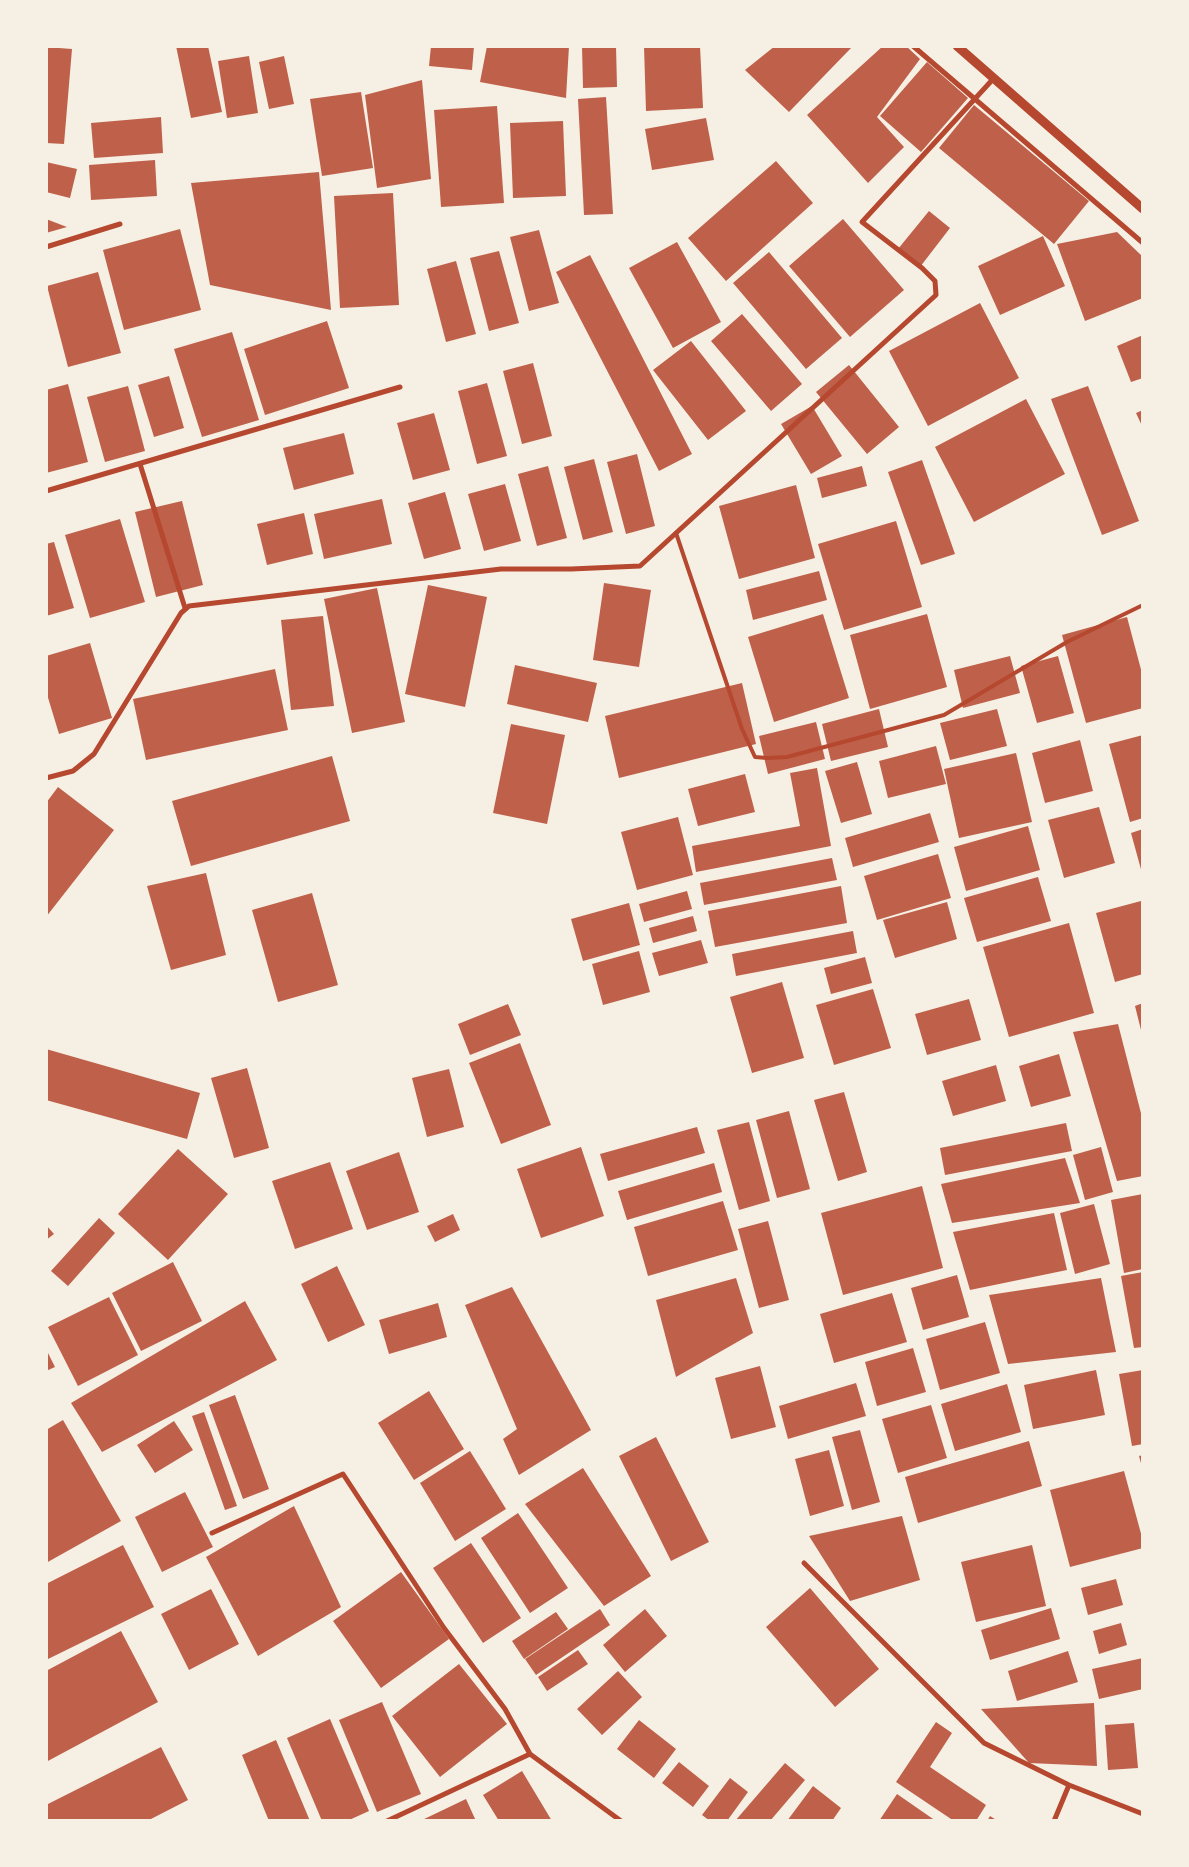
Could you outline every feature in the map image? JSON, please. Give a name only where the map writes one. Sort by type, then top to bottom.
[{"type":"street","points":[[913,46],[1143,243]]},
{"type":"street","points":[[957,46],[1143,209]]},
{"type":"street","points":[[46,778],[72,771],[94,754],[185,608],[189,606],[501,569],[571,570],[640,566],[936,295],[935,281],[922,268],[862,222],[994,78]]},
{"type":"street","points":[[46,247],[120,224]]},
{"type":"street","points":[[46,491],[400,387]]},
{"type":"street","points":[[140,464],[185,608]]},
{"type":"street","points":[[212,1533],[343,1474],[444,1628],[505,1709],[530,1754],[621,1821]]},
{"type":"street","points":[[804,1563],[984,1743],[1069,1785],[1143,1814]]},
{"type":"street","points":[[387,1821],[530,1754]]},
{"type":"street","points":[[1054,1821],[1069,1785]]},
{"type":"lane","points":[[676,533],[742,729],[755,757],[787,757],[944,715],[1067,642],[1143,606]]},
{"type":"building","points":[[176,46],[208,46],[222,112],[191,118]]},
{"type":"building","points":[[431,46],[474,46],[472,70],[429,66]]},
{"type":"building","points":[[487,46],[569,46],[566,98],[480,82]]},
{"type":"building","points":[[582,46],[616,46],[617,87],[583,88]]},
{"type":"building","points":[[644,46],[700,46],[703,108],[646,111]]},
{"type":"building","points":[[775,46],[853,46],[789,112],[745,70]]},
{"type":"building","points":[[883,46],[906,46],[920,59],[877,117],[904,147],[868,183],[807,115]]},
{"type":"building","points":[[46,47],[72,49],[64,144],[46,143]]},
{"type":"building","points":[[249,56],[258,113],[227,118],[218,61]]},
{"type":"building","points":[[284,56],[294,104],[269,109],[259,62]]},
{"type":"building","points":[[927,62],[968,98],[921,152],[880,116]]},
{"type":"building","points":[[422,80],[431,179],[377,188],[365,95]]},
{"type":"building","points":[[361,92],[373,168],[322,176],[310,99]]},
{"type":"building","points":[[606,97],[613,214],[584,215],[578,99]]},
{"type":"building","points":[[974,105],[1089,201],[1054,244],[939,148]]},
{"type":"building","points":[[497,106],[504,203],[441,207],[434,110]]},
{"type":"building","points":[[161,117],[163,153],[94,158],[91,123]]},
{"type":"building","points":[[706,118],[714,160],[652,170],[645,129]]},
{"type":"building","points":[[563,121],[566,196],[513,198],[510,123]]},
{"type":"building","points":[[155,160],[157,196],[91,200],[89,165]]},
{"type":"building","points":[[776,161],[813,203],[726,281],[688,238]]},
{"type":"building","points":[[46,162],[77,169],[70,198],[46,192]]},
{"type":"building","points":[[319,172],[331,310],[210,285],[191,183]]},
{"type":"building","points":[[393,193],[399,305],[340,308],[334,196]]},
{"type":"building","points":[[929,211],[950,228],[920,267],[898,249]]},
{"type":"building","points":[[46,219],[67,227],[46,233]]},
{"type":"building","points":[[843,219],[904,290],[850,337],[789,266]]},
{"type":"building","points":[[180,229],[201,310],[124,330],[103,250]]},
{"type":"building","points":[[539,230],[559,303],[529,311],[510,237]]},
{"type":"building","points":[[1117,232],[1143,257],[1143,298],[1085,321],[1057,244]]},
{"type":"building","points":[[1043,236],[1065,286],[1000,315],[978,266]]},
{"type":"building","points":[[677,242],[721,322],[673,348],[629,268]]},
{"type":"building","points":[[499,251],[519,323],[489,331],[470,258]]},
{"type":"building","points":[[769,252],[842,338],[806,369],[733,283]]},
{"type":"building","points":[[590,255],[692,454],[659,471],[556,272]]},
{"type":"building","points":[[456,261],[476,334],[446,342],[427,269]]},
{"type":"building","points":[[98,272],[121,353],[68,367],[47,286]]},
{"type":"building","points":[[980,303],[1019,378],[928,426],[889,351]]},
{"type":"building","points":[[742,314],[802,384],[771,411],[711,341]]},
{"type":"building","points":[[327,321],[349,388],[265,415],[244,349]]},
{"type":"building","points":[[232,332],[259,420],[202,437],[174,349]]},
{"type":"building","points":[[1143,335],[1143,378],[1131,382],[1117,346]]},
{"type":"building","points":[[691,341],[746,411],[708,440],[653,370]]},
{"type":"building","points":[[533,363],[552,436],[522,444],[503,371]]},
{"type":"building","points":[[849,365],[899,427],[867,454],[816,392]]},
{"type":"building","points":[[169,376],[184,428],[154,437],[138,385]]},
{"type":"building","points":[[487,383],[507,456],[477,464],[458,391]]},
{"type":"building","points":[[68,384],[88,462],[46,473],[46,390]]},
{"type":"building","points":[[128,386],[145,451],[105,462],[87,397]]},
{"type":"building","points":[[1088,386],[1139,521],[1102,535],[1051,399]]},
{"type":"building","points":[[1026,399],[1065,474],[974,522],[935,447]]},
{"type":"building","points":[[812,406],[842,456],[811,474],[781,424]]},
{"type":"building","points":[[1143,410],[1143,428],[1136,413]]},
{"type":"building","points":[[434,413],[450,470],[413,480],[397,423]]},
{"type":"building","points":[[344,433],[354,474],[294,490],[283,448]]},
{"type":"building","points":[[637,454],[655,526],[626,534],[607,462]]},
{"type":"building","points":[[594,459],[613,532],[583,540],[564,467]]},
{"type":"building","points":[[922,460],[955,554],[921,565],[888,472]]},
{"type":"building","points":[[548,466],[567,538],[537,546],[518,474]]},
{"type":"building","points":[[862,466],[867,486],[822,498],[817,478]]},
{"type":"building","points":[[505,484],[521,541],[484,551],[468,494]]},
{"type":"building","points":[[796,485],[815,558],[739,579],[719,506]]},
{"type":"building","points":[[445,492],[461,549],[424,559],[408,503]]},
{"type":"building","points":[[382,499],[392,544],[324,559],[314,514]]},
{"type":"building","points":[[182,501],[203,585],[156,597],[135,512]]},
{"type":"building","points":[[304,513],[313,554],[267,565],[257,524]]},
{"type":"building","points":[[120,519],[145,602],[90,618],[65,535]]},
{"type":"building","points":[[896,521],[922,607],[844,630],[818,544]]},
{"type":"building","points":[[54,542],[74,608],[46,616],[46,544]]},
{"type":"building","points":[[819,571],[827,600],[753,620],[746,590]]},
{"type":"building","points":[[604,583],[651,590],[639,667],[593,660]]},
{"type":"building","points":[[428,585],[487,597],[465,707],[405,694]]},
{"type":"building","points":[[377,588],[405,722],[352,733],[324,599]]},
{"type":"building","points":[[823,614],[849,698],[774,722],[748,637]]},
{"type":"building","points":[[927,614],[947,687],[870,709],[850,635]]},
{"type":"building","points":[[323,616],[334,706],[291,710],[281,620]]},
{"type":"building","points":[[1127,617],[1143,677],[1143,708],[1086,723],[1062,635]]},
{"type":"building","points":[[90,643],[112,718],[59,734],[46,691],[46,656]]},
{"type":"building","points":[[1010,656],[1020,693],[963,708],[954,670]]},
{"type":"building","points":[[1058,656],[1074,713],[1037,723],[1021,666]]},
{"type":"building","points":[[515,665],[597,683],[588,722],[507,704]]},
{"type":"building","points":[[275,669],[288,730],[146,760],[133,699]]},
{"type":"building","points":[[742,683],[756,744],[619,778],[605,716]]},
{"type":"building","points":[[879,709],[888,747],[831,761],[822,724]]},
{"type":"building","points":[[997,709],[1007,746],[950,760],[940,723]]},
{"type":"building","points":[[816,722],[825,759],[768,774],[759,736]]},
{"type":"building","points":[[511,724],[565,735],[547,824],[493,813]]},
{"type":"building","points":[[1143,735],[1143,818],[1130,822],[1109,744]]},
{"type":"building","points":[[1080,740],[1093,791],[1045,803],[1032,753]]},
{"type":"building","points":[[936,746],[946,784],[888,798],[879,761]]},
{"type":"building","points":[[1016,753],[1032,822],[959,838],[944,769]]},
{"type":"building","points":[[332,756],[350,821],[191,866],[172,801]]},
{"type":"building","points":[[857,762],[872,814],[841,823],[825,771]]},
{"type":"building","points":[[817,768],[831,846],[696,872],[692,846],[800,826],[790,773]]},
{"type":"building","points":[[745,774],[755,812],[698,826],[688,789]]},
{"type":"building","points":[[58,787],[114,830],[46,917],[46,803]]},
{"type":"building","points":[[1099,807],[1115,863],[1064,878],[1048,820]]},
{"type":"building","points":[[930,813],[939,842],[853,867],[845,838]]},
{"type":"building","points":[[678,817],[693,875],[637,890],[621,832]]},
{"type":"building","points":[[1028,826],[1040,870],[966,891],[954,847]]},
{"type":"building","points":[[1143,829],[1143,873],[1142,873],[1131,833]]},
{"type":"building","points":[[938,854],[951,898],[877,920],[864,876]]},
{"type":"building","points":[[832,858],[837,880],[704,905],[700,883]]},
{"type":"building","points":[[206,873],[226,955],[171,970],[147,886]]},
{"type":"building","points":[[1038,877],[1051,921],[977,942],[964,898]]},
{"type":"building","points":[[841,886],[847,923],[715,947],[708,911]]},
{"type":"building","points":[[687,891],[692,909],[644,922],[639,904]]},
{"type":"building","points":[[312,893],[338,985],[278,1002],[252,910]]},
{"type":"building","points":[[1141,901],[1143,908],[1143,974],[1115,982],[1096,913]]},
{"type":"building","points":[[947,902],[957,939],[895,958],[883,920]]},
{"type":"building","points":[[629,903],[640,945],[583,961],[571,919]]},
{"type":"building","points":[[693,916],[697,931],[653,943],[649,928]]},
{"type":"building","points":[[1069,923],[1094,1013],[1009,1037],[983,947]]},
{"type":"building","points":[[853,931],[857,953],[736,976],[732,954]]},
{"type":"building","points":[[701,940],[708,963],[659,976],[652,953]]},
{"type":"building","points":[[639,951],[650,992],[603,1005],[592,964]]},
{"type":"building","points":[[865,957],[872,983],[831,994],[824,968]]},
{"type":"building","points":[[782,982],[804,1058],[752,1073],[730,997]]},
{"type":"building","points":[[873,989],[891,1048],[834,1065],[816,1005]]},
{"type":"building","points":[[969,999],[981,1040],[927,1055],[915,1014]]},
{"type":"building","points":[[1143,1003],[1143,1034],[1142,1034],[1135,1006]]},
{"type":"building","points":[[508,1004],[521,1035],[470,1055],[458,1024]]},
{"type":"building","points":[[1118,1024],[1143,1121],[1143,1176],[1117,1181],[1073,1032]]},
{"type":"building","points":[[520,1043],[551,1125],[501,1144],[469,1063]]},
{"type":"building","points":[[46,1049],[200,1093],[187,1139],[46,1100]]},
{"type":"building","points":[[1059,1054],[1071,1096],[1031,1107],[1019,1066]]},
{"type":"building","points":[[996,1065],[1006,1101],[953,1116],[942,1081]]},
{"type":"building","points":[[247,1068],[269,1148],[234,1158],[211,1078]]},
{"type":"building","points":[[449,1069],[464,1127],[427,1137],[412,1078]]},
{"type":"building","points":[[844,1092],[867,1172],[838,1181],[814,1100]]},
{"type":"building","points":[[789,1111],[810,1189],[777,1198],[756,1120]]},
{"type":"building","points":[[749,1122],[770,1201],[739,1210],[717,1130]]},
{"type":"building","points":[[1066,1123],[1072,1151],[945,1175],[940,1148]]},
{"type":"building","points":[[697,1127],[705,1153],[608,1181],[600,1154]]},
{"type":"building","points":[[581,1147],[604,1216],[541,1238],[517,1169]]},
{"type":"building","points":[[1101,1147],[1113,1192],[1085,1200],[1073,1155]]},
{"type":"building","points":[[178,1149],[228,1194],[168,1260],[118,1214]]},
{"type":"building","points":[[399,1152],[419,1212],[367,1230],[346,1171]]},
{"type":"building","points":[[1065,1158],[1080,1203],[952,1223],[941,1184]]},
{"type":"building","points":[[330,1162],[353,1229],[295,1249],[272,1181]]},
{"type":"building","points":[[714,1163],[722,1192],[627,1220],[618,1191]]},
{"type":"building","points":[[922,1186],[943,1268],[843,1295],[821,1213]]},
{"type":"building","points":[[1143,1194],[1143,1269],[1124,1273],[1111,1200]]},
{"type":"building","points":[[723,1201],[738,1250],[648,1276],[634,1227]]},
{"type":"building","points":[[1094,1204],[1110,1264],[1075,1274],[1060,1213]]},
{"type":"building","points":[[1054,1213],[1067,1270],[970,1290],[953,1232]]},
{"type":"building","points":[[453,1214],[460,1230],[435,1242],[427,1226]]},
{"type":"building","points":[[99,1218],[115,1233],[68,1286],[51,1271]]},
{"type":"building","points":[[768,1221],[789,1300],[759,1308],[738,1229]]},
{"type":"building","points":[[46,1225],[54,1234],[46,1240]]},
{"type":"building","points":[[173,1262],[202,1321],[141,1351],[112,1293]]},
{"type":"building","points":[[337,1266],[365,1325],[328,1342],[301,1284]]},
{"type":"building","points":[[1143,1272],[1143,1347],[1134,1348],[1121,1276]]},
{"type":"building","points":[[957,1275],[969,1317],[923,1330],[911,1288]]},
{"type":"building","points":[[736,1278],[753,1333],[676,1377],[656,1300]]},
{"type":"building","points":[[1101,1278],[1116,1352],[1008,1364],[989,1295]]},
{"type":"building","points":[[512,1287],[591,1430],[519,1475],[503,1439],[517,1429],[465,1305]]},
{"type":"building","points":[[892,1293],[907,1342],[834,1363],[820,1314]]},
{"type":"building","points":[[109,1297],[138,1355],[78,1386],[48,1327]]},
{"type":"building","points":[[245,1301],[277,1360],[102,1452],[71,1403]]},
{"type":"building","points":[[438,1303],[447,1337],[389,1354],[379,1320]]},
{"type":"building","points":[[985,1322],[1000,1373],[940,1390],[926,1339]]},
{"type":"building","points":[[913,1348],[926,1392],[877,1406],[865,1362]]},
{"type":"building","points":[[46,1349],[55,1367],[46,1371]]},
{"type":"building","points":[[760,1366],[776,1427],[731,1439],[715,1378]]},
{"type":"building","points":[[1096,1370],[1105,1415],[1033,1429],[1024,1385]]},
{"type":"building","points":[[1143,1370],[1143,1444],[1132,1446],[1119,1374]]},
{"type":"building","points":[[856,1383],[866,1416],[788,1439],[779,1406]]},
{"type":"building","points":[[1007,1384],[1021,1432],[955,1451],[941,1404]]},
{"type":"building","points":[[429,1391],[464,1449],[414,1480],[378,1423]]},
{"type":"building","points":[[235,1395],[269,1489],[243,1499],[209,1405]]},
{"type":"building","points":[[931,1405],[947,1458],[898,1473],[882,1419]]},
{"type":"building","points":[[204,1412],[237,1506],[225,1510],[192,1416]]},
{"type":"building","points":[[63,1420],[121,1521],[46,1563],[46,1430]]},
{"type":"building","points":[[174,1421],[193,1450],[155,1473],[137,1445]]},
{"type":"building","points":[[860,1430],[880,1502],[852,1510],[832,1437]]},
{"type":"building","points":[[656,1437],[709,1542],[671,1561],[619,1456]]},
{"type":"building","points":[[1029,1441],[1042,1486],[918,1523],[905,1477]]},
{"type":"building","points":[[829,1450],[844,1506],[810,1516],[795,1459]]},
{"type":"building","points":[[470,1451],[506,1509],[455,1541],[420,1483]]},
{"type":"building","points":[[1143,1455],[1143,1467],[1142,1467],[1139,1456]]},
{"type":"building","points":[[583,1468],[651,1576],[604,1606],[525,1504]]},
{"type":"building","points":[[1124,1471],[1143,1541],[1143,1548],[1070,1567],[1050,1490]]},
{"type":"building","points":[[185,1492],[213,1547],[162,1572],[135,1517]]},
{"type":"building","points":[[294,1506],[341,1607],[258,1656],[206,1557]]},
{"type":"building","points":[[518,1513],[568,1588],[530,1613],[481,1538]]},
{"type":"building","points":[[902,1516],[920,1580],[850,1601],[809,1536]]},
{"type":"building","points":[[471,1543],[521,1618],[483,1643],[433,1568]]},
{"type":"building","points":[[123,1545],[154,1607],[46,1660],[46,1584]]},
{"type":"building","points":[[1032,1545],[1046,1606],[976,1622],[961,1562]]},
{"type":"building","points":[[401,1572],[449,1639],[381,1688],[333,1621]]},
{"type":"building","points":[[1116,1579],[1123,1605],[1088,1615],[1081,1588]]},
{"type":"building","points":[[810,1588],[879,1669],[835,1707],[766,1627]]},
{"type":"building","points":[[211,1589],[239,1644],[189,1670],[161,1614]]},
{"type":"building","points":[[1051,1608],[1060,1639],[990,1660],[981,1630]]},
{"type":"building","points":[[600,1609],[610,1625],[536,1675],[525,1659]]},
{"type":"building","points":[[645,1609],[667,1636],[625,1672],[603,1645]]},
{"type":"building","points":[[556,1612],[568,1629],[524,1659],[512,1641]]},
{"type":"building","points":[[1121,1623],[1127,1645],[1099,1654],[1093,1631]]},
{"type":"building","points":[[121,1631],[158,1702],[46,1762],[46,1671]]},
{"type":"building","points":[[578,1650],[588,1664],[547,1691],[538,1677]]},
{"type":"building","points":[[1068,1651],[1078,1682],[1017,1701],[1008,1671]]},
{"type":"building","points":[[1143,1658],[1143,1689],[1099,1699],[1092,1669]]},
{"type":"building","points":[[459,1664],[507,1724],[440,1777],[392,1716]]},
{"type":"building","points":[[618,1671],[642,1697],[602,1735],[577,1709]]},
{"type":"building","points":[[382,1702],[421,1794],[377,1812],[339,1720]]},
{"type":"building","points":[[1094,1703],[1097,1766],[1029,1763],[981,1709]]},
{"type":"building","points":[[330,1719],[369,1811],[347,1821],[322,1821],[287,1738]]},
{"type":"building","points":[[639,1720],[676,1749],[654,1778],[617,1749]]},
{"type":"building","points":[[936,1722],[952,1733],[930,1767],[986,1805],[976,1821],[954,1821],[896,1782]]},
{"type":"building","points":[[1134,1723],[1138,1768],[1108,1770],[1105,1725]]},
{"type":"building","points":[[276,1740],[310,1821],[269,1821],[242,1755]]},
{"type":"building","points":[[161,1747],[188,1800],[147,1821],[46,1821],[46,1805]]},
{"type":"building","points":[[679,1762],[709,1786],[693,1807],[662,1783]]},
{"type":"building","points":[[785,1763],[805,1780],[770,1821],[735,1821]]},
{"type":"building","points":[[522,1771],[552,1821],[499,1821],[483,1795]]},
{"type":"building","points":[[730,1778],[748,1792],[727,1821],[710,1821],[702,1815]]},
{"type":"building","points":[[813,1786],[841,1808],[832,1821],[787,1821]]},
{"type":"building","points":[[897,1794],[936,1821],[879,1821]]},
{"type":"building","points":[[466,1799],[476,1821],[420,1821]]},
{"type":"building","points":[[990,1816],[998,1821],[987,1821]]}]
